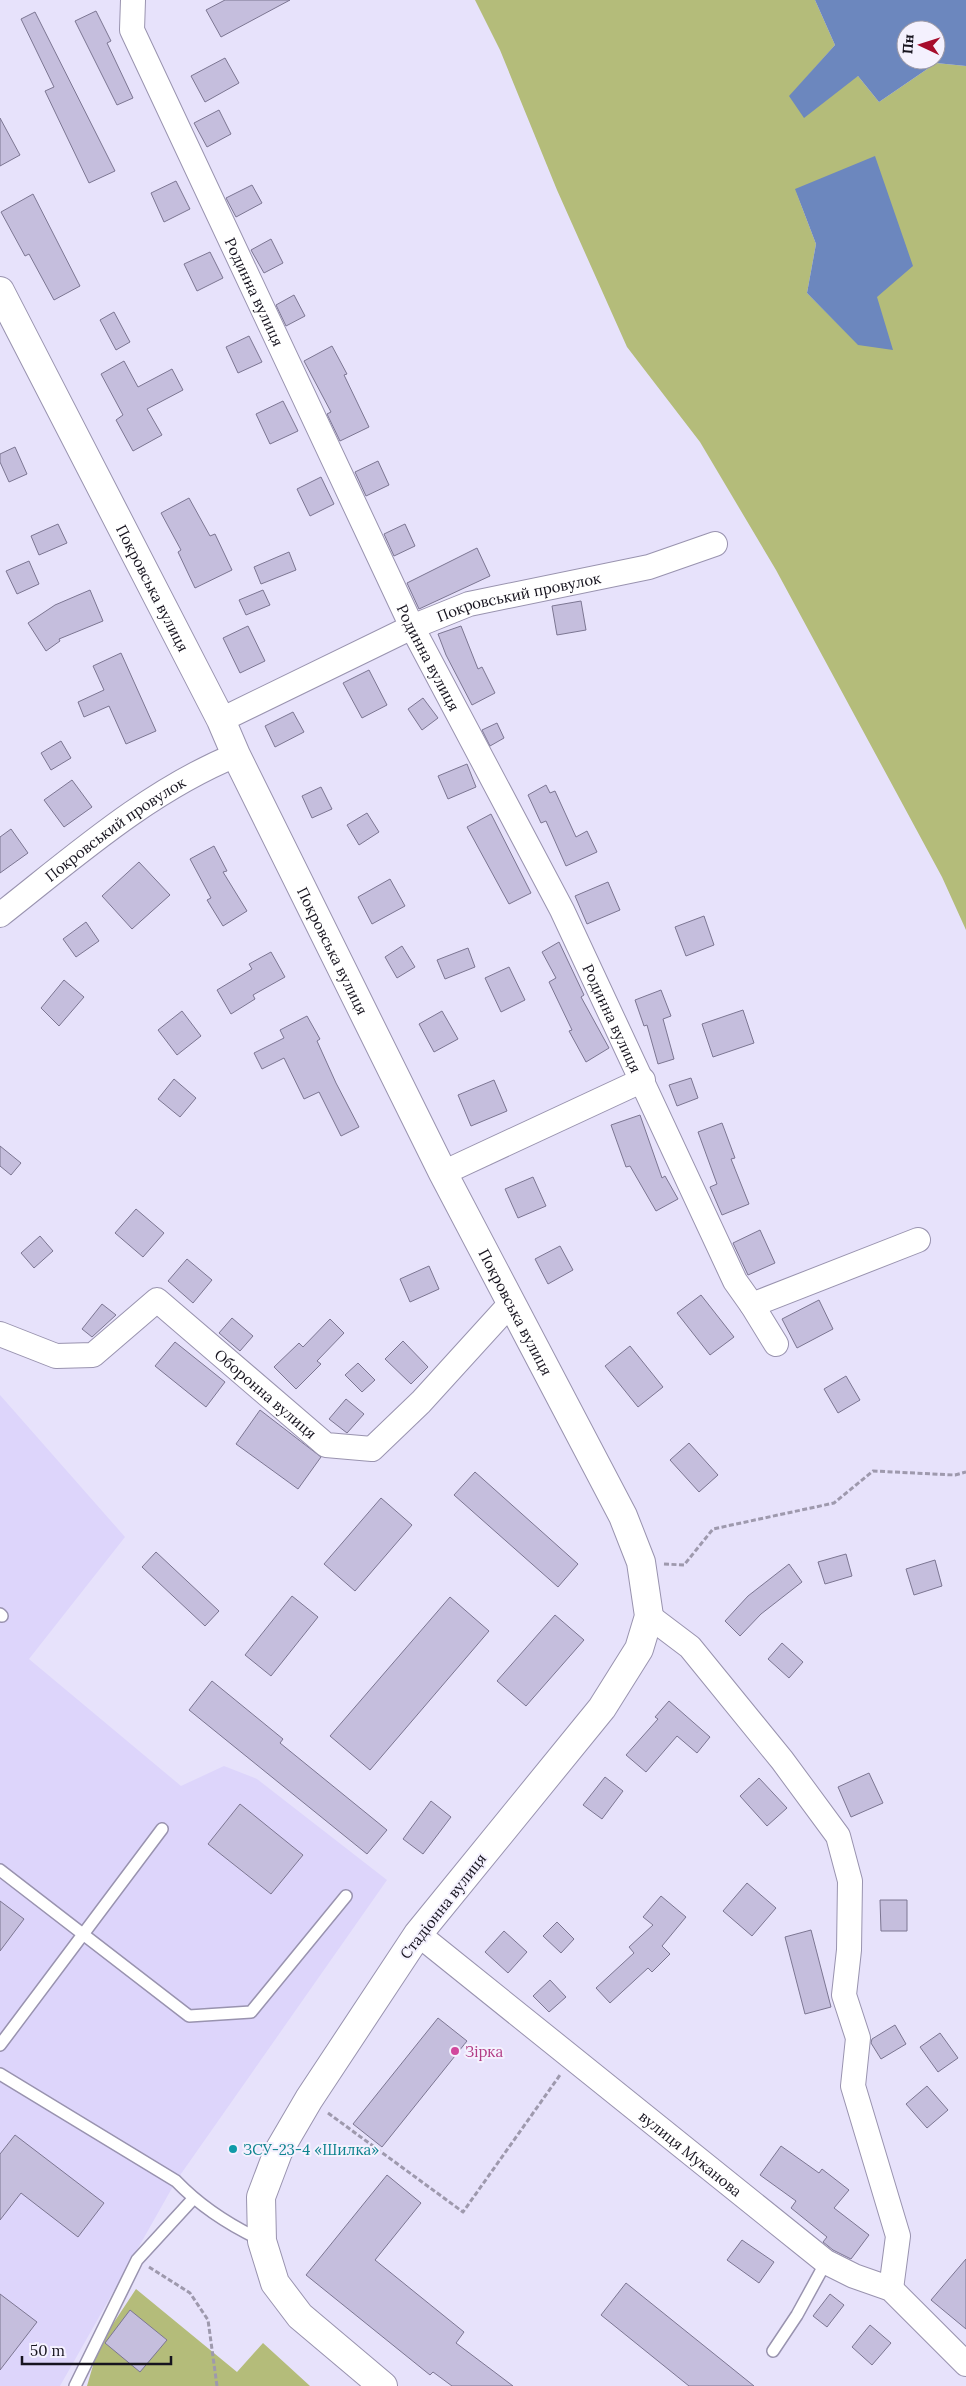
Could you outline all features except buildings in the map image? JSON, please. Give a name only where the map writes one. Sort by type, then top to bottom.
[{"type":"street","name":"Родинна вулиця","points":[[133,0],[132,30],[412,627],[562,910],[735,1281],[776,1344]]},
{"type":"street","name":"Покровська вулиця","points":[[0,291],[221,720],[236,755],[443,1173],[623,1516],[641,1562],[649,1616]]},
{"type":"street","name":"Покровський провулок","points":[[221,720],[412,627],[469,604],[649,567],[715,544]]},
{"type":"street","name":"Покровський провулок","points":[[0,915],[134,810],[215,763],[236,755]]},
{"type":"street","points":[[443,1173],[642,1080]]},
{"type":"street","points":[[752,1305],[918,1240]]},
{"type":"street","name":"Оборонна вулиця","points":[[0,1334],[56,1356],[93,1356],[157,1300],[326,1445],[372,1449],[421,1402],[511,1303]]},
{"type":"street","points":[[649,1616],[690,1647],[782,1760],[838,1836],[850,1881],[849,1950],[844,1996],[858,2038],[853,2086],[898,2236],[891,2289]]},
{"type":"street","name":"Стадіонна вулиця","points":[[383,2386],[300,2316],[275,2283],[262,2241],[261,2197],[278,2152],[309,2099],[418,1934],[602,1708],[639,1649],[649,1616]]},
{"type":"street","name":"вулиця Муканова","points":[[418,1934],[826,2262],[854,2276],[891,2289],[966,2364]]},
{"type":"lane","points":[[0,2045],[162,1830]]},
{"type":"lane","points":[[0,1870],[189,2016],[251,2012],[346,1896]]},
{"type":"lane","points":[[0,2074],[176,2181],[193,2198],[229,2225],[262,2241]]},
{"type":"lane","points":[[75,2386],[137,2260],[193,2198]]},
{"type":"lane","points":[[773,2351],[797,2315],[826,2262]]},
{"type":"path","points":[[641,1562],[684,1565],[713,1529],[834,1503],[873,1471],[956,1475],[966,1472]]},
{"type":"path","points":[[309,2099],[463,2212],[572,2058]]},
{"type":"path","points":[[137,2260],[190,2293],[208,2320],[217,2386]]},
{"type":"shaded area","points":[[0,1395],[125,1537],[29,1659],[181,1786],[224,1766],[257,1779],[387,1880],[176,2181],[60,2386],[0,2386]]},
{"type":"green space","points":[[475,0],[815,0],[835,45],[790,96],[858,76],[879,102],[926,70],[946,70],[946,64],[966,66],[966,930],[942,877],[776,570],[700,442],[627,347],[557,190],[500,50]],"holes":[[[795,189],[858,344],[807,293],[816,244]]]},
{"type":"green space","points":[[136,2289],[237,2372],[263,2343],[310,2386],[87,2386],[99,2345]]},
{"type":"water","points":[[815,0],[966,0],[966,66],[946,64],[946,20],[896,20],[896,70],[926,70],[879,102],[858,76],[804,118],[789,96],[835,45]]},
{"type":"water","points":[[875,156],[913,266],[877,297],[893,350],[858,345],[807,293],[816,244],[795,189]]},
{"type":"place","name":"Зірка","points":[[455,2051]]},
{"type":"place","name":"ЗСУ-23-4 «Шилка»","points":[[233,2149]]}]
